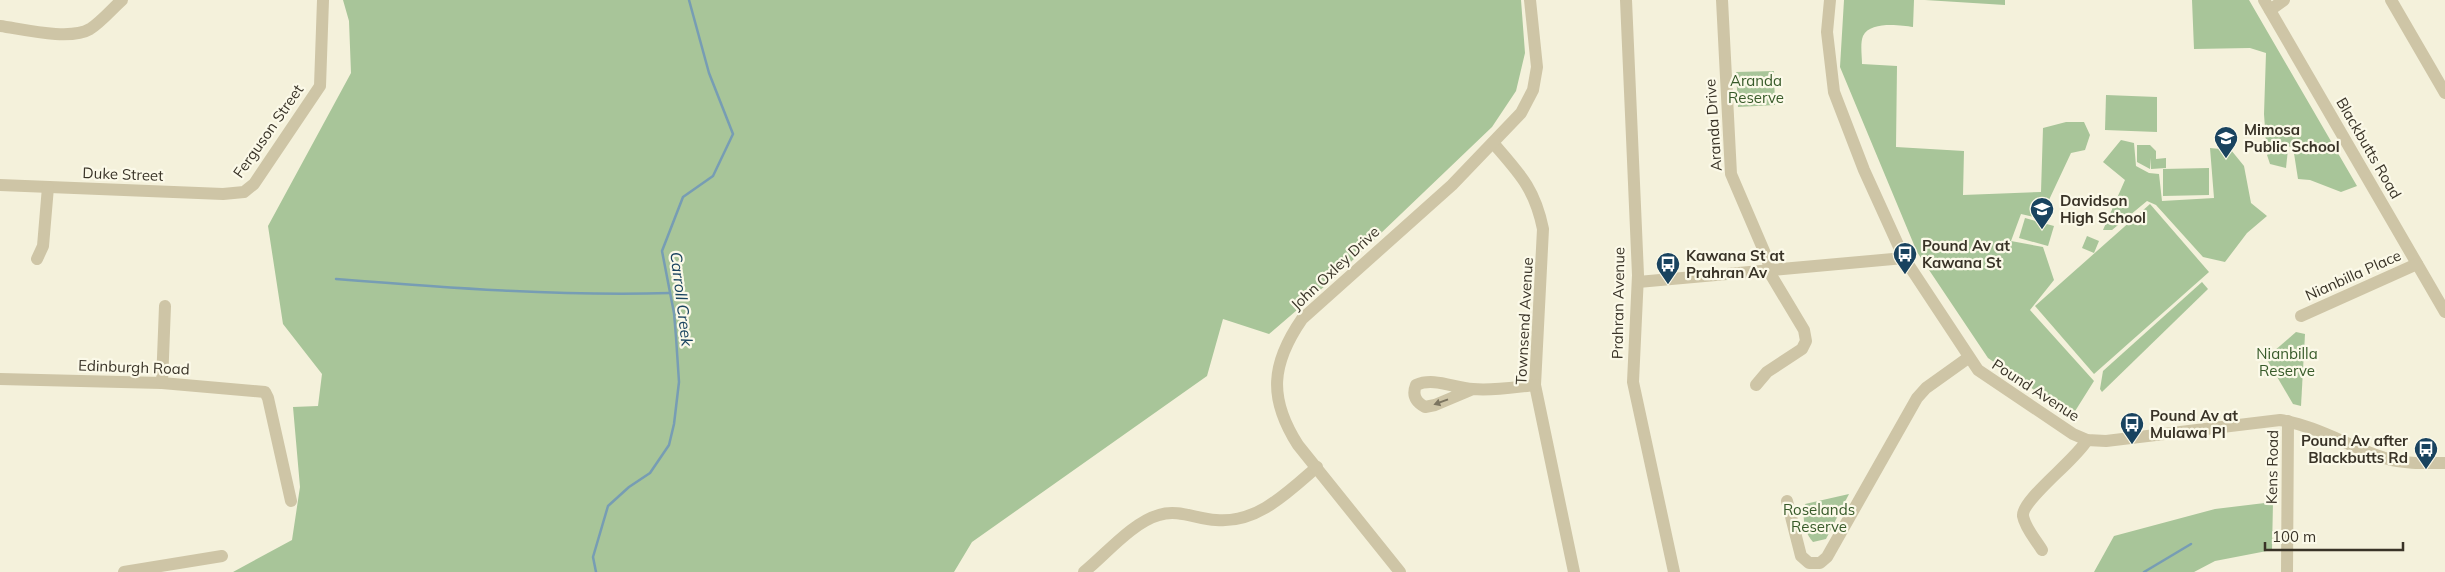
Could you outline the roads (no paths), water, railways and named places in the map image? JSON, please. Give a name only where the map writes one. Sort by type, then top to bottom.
[{"type":"street","points":[[0,26],[79,34],[90,29],[122,0]]},
{"type":"street","name":"Ferguson Street","points":[[244,192],[254,184],[320,86],[323,0]]},
{"type":"street","name":"John Oxley Drive","points":[[1400,572],[1298,445],[1284,423],[1278,400],[1277,376],[1289,339],[1302,319],[1452,185],[1494,144],[1521,113],[1533,90],[1537,67],[1530,0]]},
{"type":"street","name":"Prahran Avenue","points":[[1626,0],[1638,282],[1633,382],[1674,572]]},
{"type":"street","name":"Aranda Drive","points":[[1722,0],[1731,174],[1770,271],[1804,330],[1806,341],[1802,349],[1768,372],[1756,385]]},
{"type":"street","name":"Pound Avenue","points":[[1830,0],[1827,39],[1834,92],[1864,170],[1904,258],[1968,358],[1989,379],[2066,430],[2087,440],[2106,441],[2276,420],[2305,425],[2388,459],[2406,462],[2445,463]]},
{"type":"street","points":[[2267,5],[2284,0]]},
{"type":"street","points":[[2391,0],[2445,93]]},
{"type":"street","name":"Blackbutts Road","points":[[2267,5],[2445,312]]},
{"type":"street","name":"Townsend Avenue","points":[[1494,144],[1521,174],[1538,205],[1543,229],[1535,385],[1574,572]]},
{"type":"street","name":"Duke Street","points":[[0,185],[223,194],[244,192]]},
{"type":"street","points":[[37,259],[43,246],[48,187]]},
{"type":"street","points":[[1638,282],[1904,258]]},
{"type":"street","name":"Nianbilla Place","points":[[2302,316],[2417,264]]},
{"type":"street","points":[[162,383],[165,306]]},
{"type":"street","points":[[1788,501],[1801,556],[1810,563],[1820,563],[1827,557],[1917,398],[1926,388],[1968,358]]},
{"type":"street","name":"Edinburgh Road","points":[[0,379],[162,383],[265,392],[268,398],[291,501]]},
{"type":"street","points":[[1473,389],[1535,385]]},
{"type":"street","name":"Kens Road","points":[[2287,572],[2288,422]]},
{"type":"street","points":[[2042,550],[2024,522],[2023,514],[2028,502],[2077,455],[2087,440]]},
{"type":"street","points":[[1084,572],[1144,520],[1161,514],[1178,513],[1217,521],[1250,517],[1280,500],[1317,467]]},
{"type":"street","points":[[124,572],[222,556]]},
{"type":"waterway","name":"Carroll Creek","points":[[596,572],[593,557],[608,506],[629,487],[650,473],[669,445],[674,424],[679,382],[676,337],[674,313],[662,251],[683,197],[713,176],[733,134],[709,73],[689,0]]},
{"type":"waterway","points":[[336,279],[545,292],[670,293]]},
{"type":"waterway","points":[[2144,572],[2191,544]]},
{"type":"place","name":"Mimosa Public School","points":[[2226,159]]},
{"type":"place","name":"Davidson High School","points":[[2042,230]]},
{"type":"place","name":"Pound Av at Kawana St","points":[[1905,275]]},
{"type":"place","name":"Kawana St at Prahran Av","points":[[1668,285]]},
{"type":"place","name":"Pound Av at Mulawa Pl","points":[[2132,445]]},
{"type":"place","name":"Pound Av after Blackbutts Rd","points":[[2426,470]]},
{"type":"park label","name":"Aranda Reserve","points":[[1756,88]]},
{"type":"park label","name":"Nianbilla Reserve","points":[[2287,362]]},
{"type":"park label","name":"Roselands Reserve","points":[[1819,518]]}]
